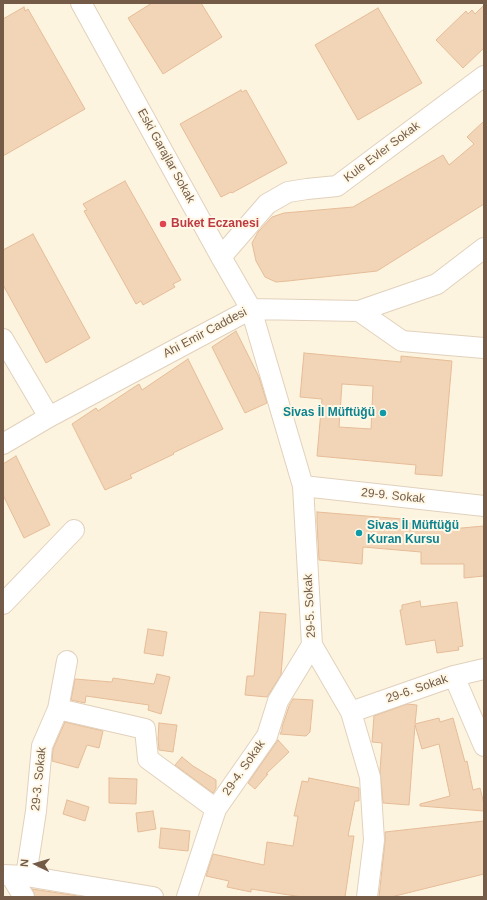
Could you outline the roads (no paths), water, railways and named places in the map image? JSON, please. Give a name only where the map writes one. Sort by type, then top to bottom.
[{"type":"street","name":"Eski Garajlar Sokak","points":[[81,3],[251,309]]},
{"type":"street","name":"Kule Evler Sokak","points":[[221,257],[267,204],[288,192],[337,186],[484,76]]},
{"type":"street","name":"Ahi Emir Caddesi","points":[[3,444],[49,417],[251,309],[359,311],[437,284],[484,248]]},
{"type":"street","name":"29-5. Sokak","points":[[251,309],[303,486],[312,644],[351,712],[370,777],[374,840],[367,897]]},
{"type":"street","points":[[359,311],[402,341],[484,348]]},
{"type":"street","points":[[3,339],[49,417]]},
{"type":"street","name":"29-9. Sokak","points":[[303,486],[484,506]]},
{"type":"street","points":[[3,604],[74,530]]},
{"type":"street","name":"29-4. Sokak","points":[[187,897],[216,809],[267,736],[278,701],[312,644]]},
{"type":"street","name":"29-3. Sokak","points":[[14,875],[36,811],[42,746],[58,709],[67,661]]},
{"type":"street","name":"29-6. Sokak","points":[[351,712],[454,676],[484,669]]},
{"type":"street","points":[[454,676],[484,746]]},
{"type":"street","points":[[58,709],[145,729],[148,759],[216,809]]},
{"type":"street","points":[[14,875],[24,897]]},
{"type":"street","points":[[14,875],[153,897]]},
{"type":"place","name":"Buket Eczanesi","points":[[163,224]]},
{"type":"place","name":"Sivas İl Müftüğü","points":[[383,413]]},
{"type":"place","name":"Sivas İl Müftüğü Kuran Kursu","points":[[359,533]]}]
